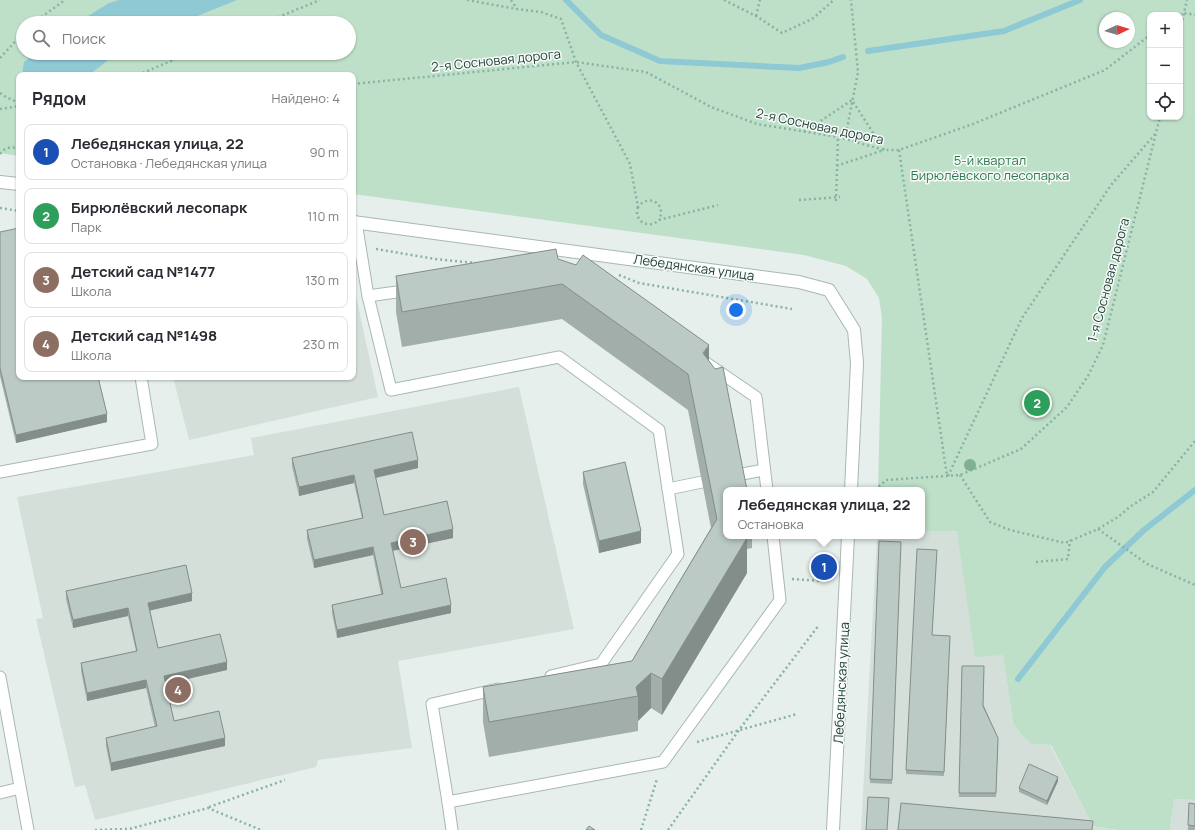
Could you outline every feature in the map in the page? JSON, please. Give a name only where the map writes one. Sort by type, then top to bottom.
[{"type":"street","points":[[0,182],[16,184]]},
{"type":"street","name":"Лебедянская улица","points":[[356,222],[799,282],[829,290],[854,330],[857,363],[851,487]]},
{"type":"street","name":"Лебедянская улица","points":[[833,830],[848,539]]},
{"type":"lane","points":[[356,230],[368,296],[391,390],[559,357],[659,430],[678,554],[601,664],[540,679]]},
{"type":"lane","points":[[368,296],[422,288]]},
{"type":"lane","points":[[691,352],[756,397],[767,487]]},
{"type":"lane","points":[[0,472],[152,444],[141,380]]},
{"type":"lane","points":[[737,475],[764,470]]},
{"type":"lane","points":[[668,489],[702,482]]},
{"type":"lane","points":[[448,802],[663,762],[780,600],[772,539]]},
{"type":"lane","points":[[0,677],[28,830]]},
{"type":"lane","points":[[452,830],[432,704],[509,686]]},
{"type":"lane","points":[[0,793],[20,788]]},
{"type":"path","points":[[43,16],[65,0]]},
{"type":"path","points":[[281,16],[320,0]]},
{"type":"path","points":[[467,0],[541,12],[561,19],[576,62],[630,164],[638,207],[637,214],[641,222],[648,225],[656,223],[659,220],[718,205]]},
{"type":"path","points":[[511,0],[516,9]]},
{"type":"path","points":[[724,0],[756,16],[782,33],[812,19],[834,0]]},
{"type":"path","points":[[756,16],[760,0]]},
{"type":"path","points":[[845,139],[858,72],[851,0]]},
{"type":"path","points":[[1183,17],[1187,0]]},
{"type":"path","points":[[1184,13],[1195,15]]},
{"type":"path","name":"2-я Сосновая дорога","points":[[356,84],[576,62],[646,72],[711,107],[756,124],[838,137],[884,150],[898,150],[973,124],[1105,70],[1147,37]]},
{"type":"path","points":[[0,58],[16,41]]},
{"type":"path","points":[[145,72],[173,60]]},
{"type":"path","points":[[0,93],[16,101]]},
{"type":"path","points":[[804,132],[852,100]]},
{"type":"path","points":[[836,166],[884,150],[852,100]]},
{"type":"path","points":[[0,109],[16,106]]},
{"type":"path","name":"1-я Сосновая дорога","points":[[878,487],[886,480],[960,475],[1022,449],[1067,407],[1088,376],[1103,345],[1159,120]]},
{"type":"path","points":[[948,476],[1022,318],[1111,185],[1157,132]]},
{"type":"path","points":[[836,201],[838,137]]},
{"type":"path","points":[[0,154],[6,148],[16,147]]},
{"type":"path","points":[[898,150],[948,476]]},
{"type":"path","points":[[799,200],[840,197]]},
{"type":"path","points":[[638,207],[644,201],[656,202],[662,212],[659,220]]},
{"type":"path","points":[[0,208],[16,211]]},
{"type":"path","points":[[360,246],[435,259],[480,263]]},
{"type":"path","points":[[618,275],[639,283],[792,309]]},
{"type":"path","points":[[960,475],[990,522],[1010,530],[1065,543],[1098,529],[1118,517],[1131,506],[1153,492],[1195,441]]},
{"type":"path","points":[[1098,529],[1147,564],[1195,585]]},
{"type":"path","points":[[1036,562],[1068,559],[1070,540]]},
{"type":"path","points":[[778,579],[822,581]]},
{"type":"path","points":[[668,830],[739,730],[819,625]]},
{"type":"path","points":[[672,749],[797,714]]},
{"type":"path","points":[[641,830],[663,762]]},
{"type":"path","points":[[203,810],[285,780]]},
{"type":"path","points":[[95,830],[129,829],[208,808],[261,830]]},
{"type":"shaded area","points":[[356,297],[378,397],[189,440],[174,380],[356,380]]},
{"type":"shaded area","points":[[519,387],[574,629],[398,661],[412,748],[318,760],[316,767],[95,820],[85,785],[75,787],[36,619],[43,618],[17,497],[254,455],[251,438]]},
{"type":"shaded area","points":[[957,530],[1003,655],[1013,723],[1031,744],[1050,745],[1093,826],[1117,830],[861,830],[877,539],[925,539],[925,531]]},
{"type":"shaded area","points":[[1174,799],[1195,800],[1195,830],[1170,830]]},
{"type":"green space","name":"5-й квартал Бирюлёвского лесопарка","points":[[0,0],[1195,0],[1195,800],[1174,799],[1170,830],[1117,830],[1093,826],[1051,745],[1031,744],[1013,723],[1003,655],[975,657],[957,531],[925,531],[925,487],[878,487],[882,318],[879,298],[867,279],[846,266],[804,255],[356,194],[356,72],[16,72],[16,156],[0,153]]},
{"type":"water","points":[[119,0],[237,0],[197,16],[88,16],[109,3]]},
{"type":"water","points":[[27,60],[109,60],[93,72],[22,72],[24,62]]},
{"type":"building","points":[[16,229],[16,380],[99,380],[107,414],[16,435],[0,368],[0,232]]},
{"type":"building","points":[[556,249],[558,259],[576,265],[583,255],[709,345],[703,353],[715,369],[723,367],[746,487],[723,487],[723,539],[746,539],[662,679],[651,673],[636,687],[638,696],[489,722],[483,687],[632,661],[717,519],[688,374],[562,284],[402,312],[396,276]]},
{"type":"building","points":[[412,432],[418,460],[374,470],[384,515],[447,501],[453,529],[391,543],[401,588],[446,578],[451,605],[337,630],[332,605],[383,594],[373,547],[314,560],[307,530],[363,518],[354,475],[299,487],[292,458]]},
{"type":"building","points":[[625,462],[641,531],[599,541],[583,472]]},
{"type":"building","points":[[879,541],[901,542],[892,780],[870,779]]},
{"type":"building","points":[[917,549],[937,550],[932,635],[950,636],[944,772],[906,770]]},
{"type":"building","points":[[186,565],[192,593],[148,603],[158,648],[220,634],[227,662],[164,676],[174,721],[219,711],[225,738],[111,763],[106,738],[157,726],[146,680],[87,693],[81,663],[137,651],[128,608],[73,620],[66,591]]},
{"type":"building","points":[[962,666],[984,666],[983,706],[998,738],[996,793],[959,793]]},
{"type":"building","points":[[1029,764],[1058,777],[1047,801],[1019,788]]},
{"type":"building","points":[[868,797],[889,798],[887,830],[866,830]]},
{"type":"building","points":[[901,803],[1093,821],[1092,830],[898,830]]},
{"type":"building","points":[[1189,803],[1195,804],[1195,826],[1188,825]]},
{"type":"building","points":[[589,826],[595,830],[586,830]]},
{"type":"waterway","points":[[566,0],[601,35],[660,61],[799,68],[829,62],[843,57]]},
{"type":"waterway","points":[[868,51],[1004,31],[1080,0]]},
{"type":"waterway","points":[[1018,679],[1105,567],[1144,530],[1195,490]]},
{"type":"place","name":"Бирюлёвский лесопарк","points":[[1037,403]]},
{"type":"place","name":"Детский сад №1477","points":[[413,542]]},
{"type":"place","name":"Лебедянская улица, 22","points":[[824,567]]},
{"type":"place","name":"Детский сад №1498","points":[[178,690]]}]
